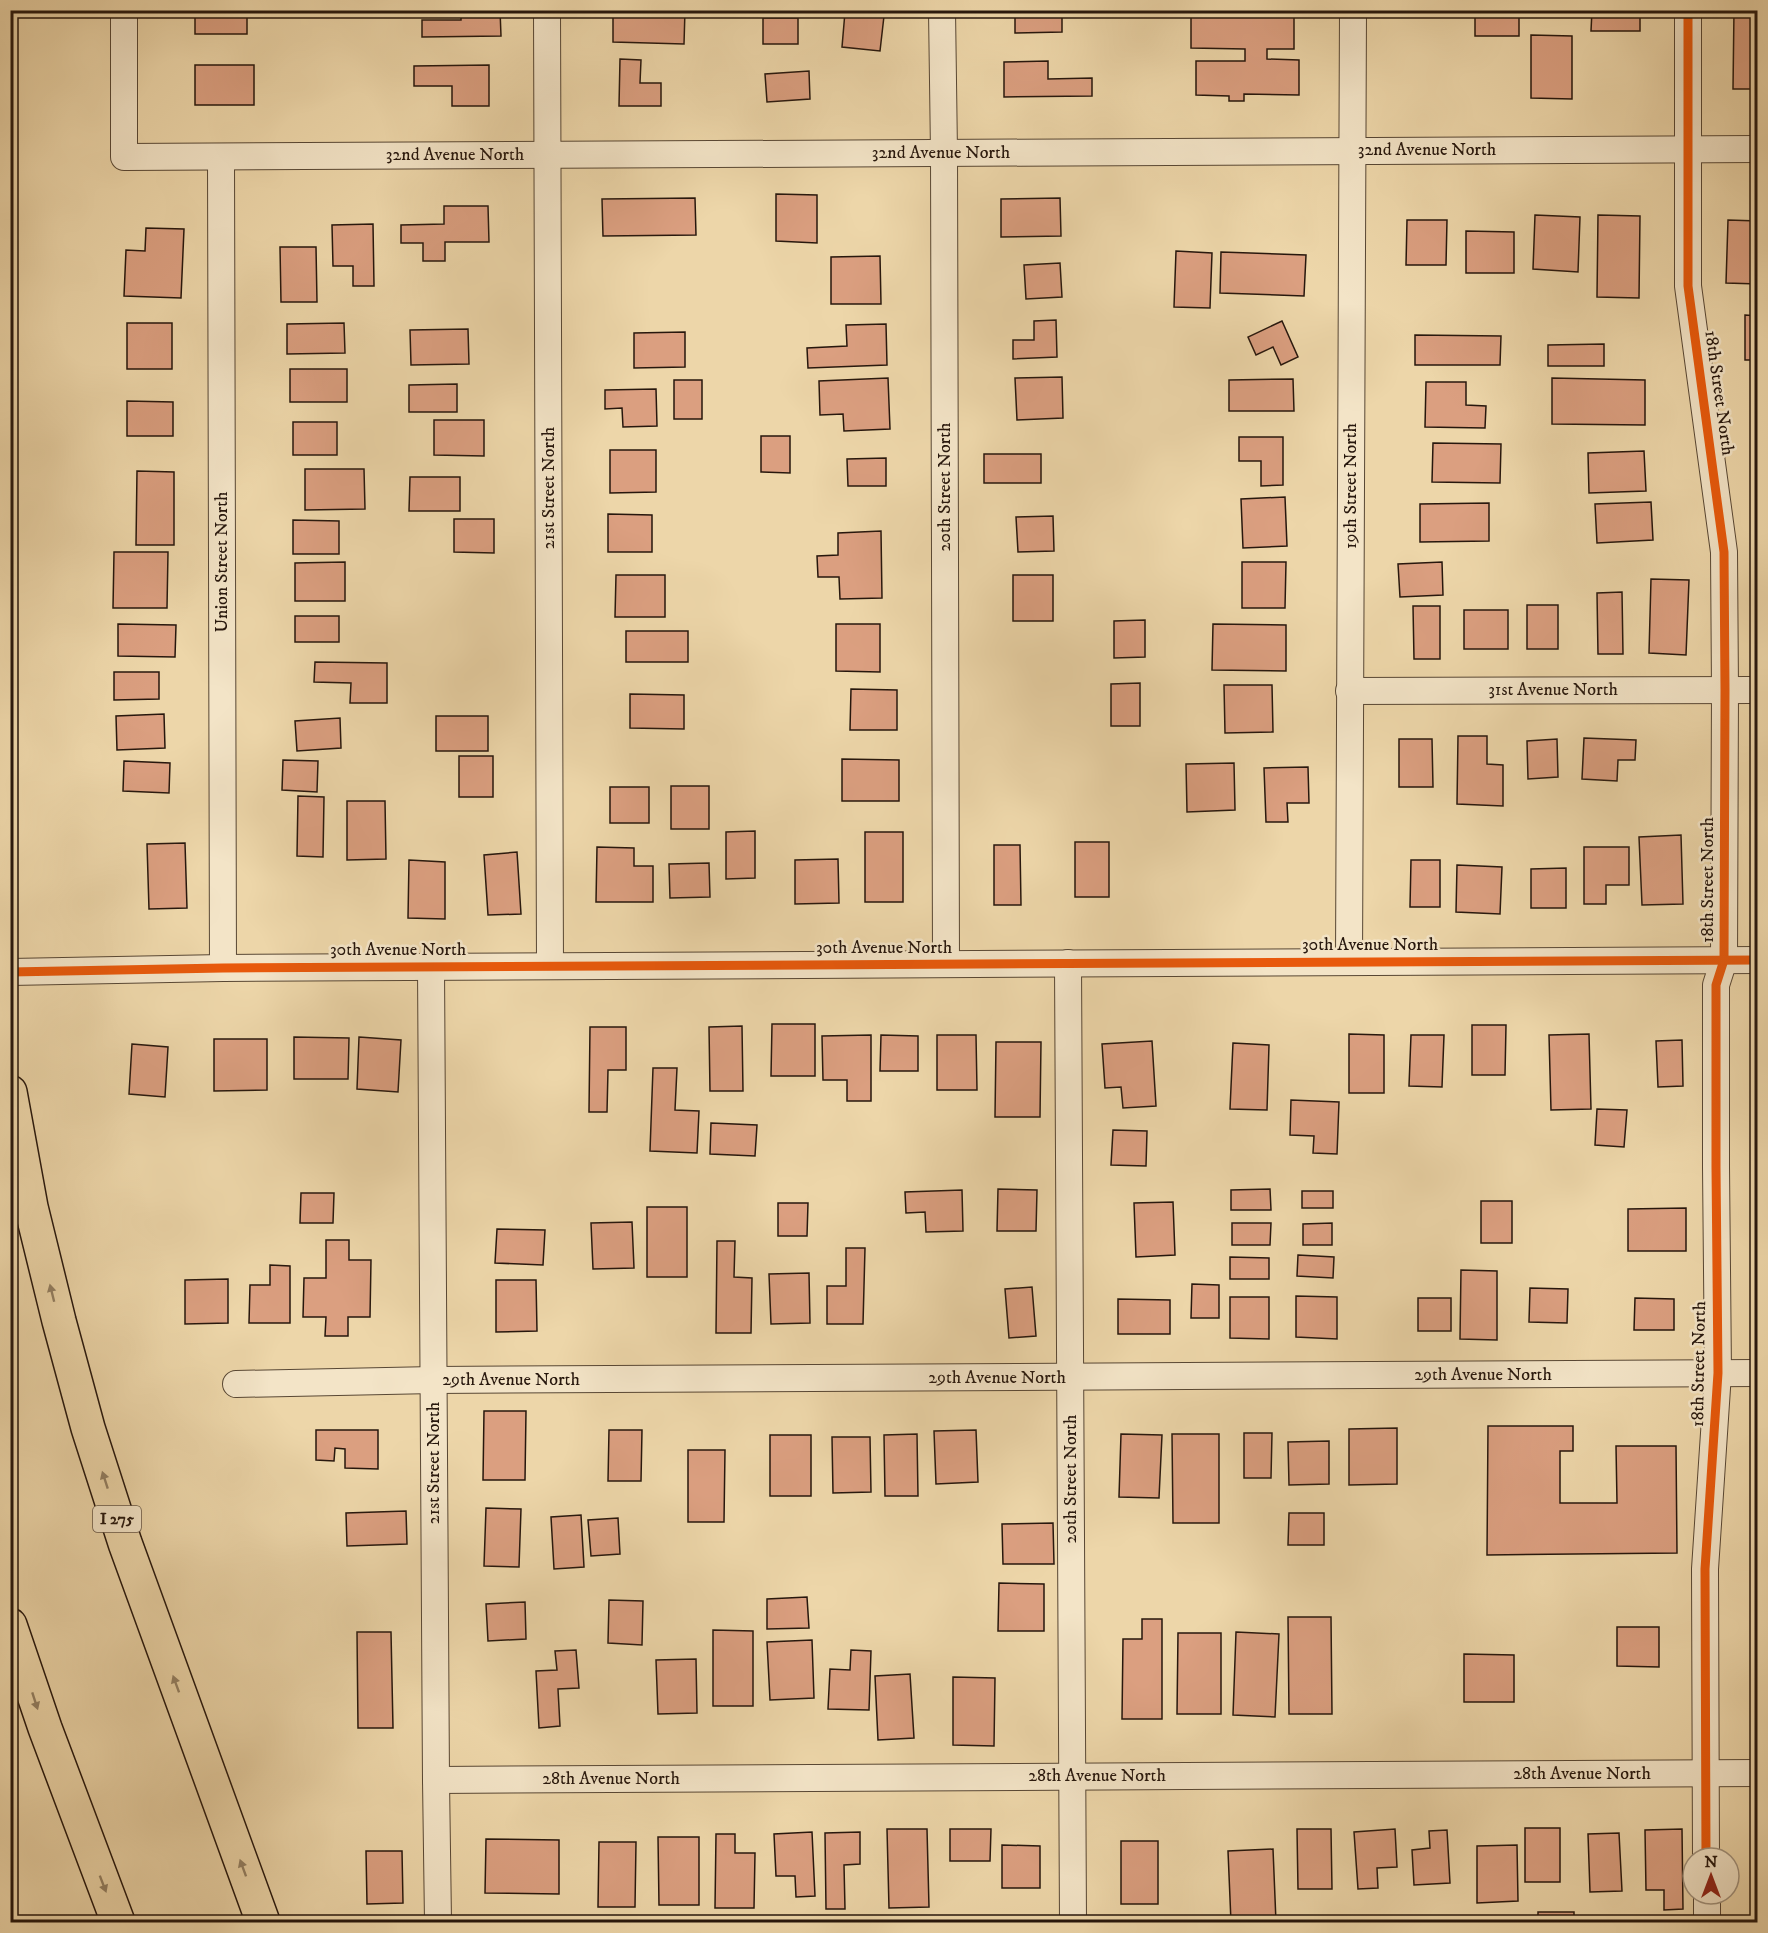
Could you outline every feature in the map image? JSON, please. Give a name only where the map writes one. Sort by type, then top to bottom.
[{"type":"highway","name":"I 275","points":[[11,1097],[32,1207],[59,1321],[88,1428],[125,1542],[263,1923]]},
{"type":"highway","points":[[10,1625],[45,1728],[118,1923]]},
{"type":"street","name":"32nd Avenue North","points":[[124,10],[124,157],[1758,149]]},
{"type":"street","name":"21st Street North","points":[[547,10],[550,966]]},
{"type":"street","name":"20th Street North","points":[[942,10],[946,964]]},
{"type":"street","name":"19th Street North","points":[[1349,962],[1353,10]]},
{"type":"street","name":"18th Street North","points":[[1688,10],[1688,286],[1724,552],[1724,960],[1716,985],[1718,1373],[1705,1569],[1706,1846]]},
{"type":"street","name":"Union Street North","points":[[221,157],[223,968]]},
{"type":"street","name":"31st Avenue North","points":[[1349,691],[1758,690]]},
{"type":"street","name":"30th Avenue North","points":[[10,972],[223,968],[1758,960]]},
{"type":"street","name":"20th Street North","points":[[1068,963],[1073,1923]]},
{"type":"street","name":"21st Street North","points":[[431,967],[435,1780],[438,1923]]},
{"type":"street","name":"29th Avenue North","points":[[236,1384],[434,1380],[1758,1373]]},
{"type":"street","name":"28th Avenue North","points":[[435,1780],[1758,1773]]},
{"type":"street","points":[[1707,1906],[1707,1923]]},
{"type":"building","points":[[195,10],[247,10],[247,34],[195,34]]},
{"type":"building","points":[[461,10],[500,10],[501,36],[422,37],[422,20],[461,20]]},
{"type":"building","points":[[613,10],[685,10],[684,44],[613,42]]},
{"type":"building","points":[[1015,10],[1085,10],[1085,16],[1062,16],[1062,32],[1015,33]]},
{"type":"building","points":[[1191,10],[1294,10],[1294,49],[1267,49],[1267,59],[1299,60],[1299,95],[1244,94],[1244,101],[1229,101],[1229,96],[1196,95],[1196,61],[1245,61],[1245,49],[1191,48]]},
{"type":"building","points":[[1497,10],[1519,10],[1519,36],[1475,36],[1475,14],[1497,14]]},
{"type":"building","points":[[1592,10],[1640,10],[1640,31],[1591,31]]},
{"type":"building","points":[[1734,10],[1758,10],[1755,47],[1758,47],[1758,89],[1733,89]]},
{"type":"building","points":[[845,12],[884,16],[880,51],[842,47]]},
{"type":"building","points":[[763,18],[798,18],[798,44],[763,44]]},
{"type":"building","points":[[1531,35],[1572,36],[1572,99],[1531,98]]},
{"type":"building","points":[[620,59],[641,60],[640,83],[661,83],[661,106],[619,106]]},
{"type":"building","points":[[1048,61],[1048,79],[1092,78],[1092,96],[1004,97],[1004,62]]},
{"type":"building","points":[[195,65],[254,65],[254,105],[195,105]]},
{"type":"building","points":[[489,65],[489,106],[452,106],[452,86],[414,86],[414,66]]},
{"type":"building","points":[[809,71],[810,99],[767,102],[765,74]]},
{"type":"building","points":[[776,194],[817,195],[817,243],[776,241]]},
{"type":"building","points":[[695,198],[696,235],[603,236],[602,199]]},
{"type":"building","points":[[1060,198],[1061,236],[1001,237],[1001,199]]},
{"type":"building","points":[[444,206],[488,206],[489,242],[445,242],[445,261],[423,261],[423,243],[401,243],[401,225],[444,224]]},
{"type":"building","points":[[1535,215],[1580,217],[1578,272],[1533,269]]},
{"type":"building","points":[[1598,215],[1640,216],[1639,298],[1597,297]]},
{"type":"building","points":[[1407,220],[1447,220],[1446,265],[1406,265]]},
{"type":"building","points":[[1728,220],[1758,221],[1758,284],[1726,283]]},
{"type":"building","points":[[373,224],[374,286],[353,286],[353,266],[333,266],[332,225]]},
{"type":"building","points":[[146,228],[184,229],[181,298],[124,296],[126,250],[145,251]]},
{"type":"building","points":[[1466,231],[1514,232],[1514,273],[1466,273]]},
{"type":"building","points":[[280,247],[316,247],[317,302],[281,302]]},
{"type":"building","points":[[1176,251],[1212,253],[1210,308],[1174,307]]},
{"type":"building","points":[[1221,252],[1306,255],[1304,296],[1220,293]]},
{"type":"building","points":[[880,256],[881,304],[831,304],[831,257]]},
{"type":"building","points":[[1060,263],[1062,297],[1026,299],[1024,265]]},
{"type":"building","points":[[1745,315],[1758,316],[1758,360],[1745,360]]},
{"type":"building","points":[[1056,320],[1057,357],[1013,359],[1013,340],[1034,340],[1034,321]]},
{"type":"building","points":[[1282,321],[1298,357],[1281,365],[1273,347],[1256,355],[1248,337]]},
{"type":"building","points":[[127,323],[172,323],[172,369],[127,369]]},
{"type":"building","points":[[344,323],[345,353],[287,354],[287,324]]},
{"type":"building","points":[[886,324],[887,365],[808,368],[807,348],[847,346],[846,325]]},
{"type":"building","points":[[468,329],[469,364],[411,365],[410,330]]},
{"type":"building","points":[[685,332],[685,367],[634,368],[634,333]]},
{"type":"building","points":[[1415,335],[1501,336],[1500,365],[1415,365]]},
{"type":"building","points":[[1604,344],[1604,366],[1548,366],[1548,345]]},
{"type":"building","points":[[290,369],[347,369],[347,402],[290,402]]},
{"type":"building","points":[[1062,377],[1063,418],[1017,420],[1015,378]]},
{"type":"building","points":[[888,378],[890,429],[844,431],[843,414],[820,415],[819,381]]},
{"type":"building","points":[[1552,378],[1645,380],[1645,425],[1552,424]]},
{"type":"building","points":[[1293,379],[1294,411],[1229,411],[1229,380]]},
{"type":"building","points":[[674,380],[702,380],[702,419],[674,419]]},
{"type":"building","points":[[1426,382],[1466,382],[1466,405],[1486,406],[1485,428],[1425,427]]},
{"type":"building","points":[[457,384],[457,412],[409,412],[409,385]]},
{"type":"building","points":[[656,389],[657,426],[623,427],[622,408],[605,409],[605,390]]},
{"type":"building","points":[[127,401],[173,402],[173,436],[127,436]]},
{"type":"building","points":[[434,420],[484,420],[484,456],[434,455]]},
{"type":"building","points":[[293,422],[337,422],[337,455],[293,455]]},
{"type":"building","points":[[761,436],[790,436],[790,473],[761,472]]},
{"type":"building","points":[[1239,437],[1283,437],[1283,485],[1261,486],[1261,461],[1239,461]]},
{"type":"building","points":[[1433,443],[1501,444],[1500,483],[1432,482]]},
{"type":"building","points":[[610,450],[656,450],[656,492],[610,493]]},
{"type":"building","points":[[1644,451],[1646,491],[1589,493],[1588,453]]},
{"type":"building","points":[[984,454],[1041,454],[1041,483],[984,483]]},
{"type":"building","points":[[886,458],[886,486],[848,486],[847,459]]},
{"type":"building","points":[[305,469],[364,469],[365,509],[305,510]]},
{"type":"building","points":[[137,471],[174,472],[174,545],[136,545]]},
{"type":"building","points":[[410,477],[460,477],[460,511],[409,511]]},
{"type":"building","points":[[1285,497],[1287,546],[1243,548],[1241,499]]},
{"type":"building","points":[[1651,502],[1653,540],[1597,543],[1595,504]]},
{"type":"building","points":[[1489,503],[1489,541],[1420,542],[1420,504]]},
{"type":"building","points":[[608,514],[652,515],[652,552],[608,552]]},
{"type":"building","points":[[1053,516],[1054,551],[1018,552],[1016,517]]},
{"type":"building","points":[[454,519],[494,519],[494,553],[454,552]]},
{"type":"building","points":[[293,520],[339,521],[339,554],[293,554]]},
{"type":"building","points":[[881,531],[882,598],[840,599],[839,577],[818,577],[817,556],[838,555],[838,533]]},
{"type":"building","points":[[114,552],[168,552],[167,608],[113,608]]},
{"type":"building","points":[[345,562],[345,601],[295,601],[295,563]]},
{"type":"building","points":[[1242,562],[1286,562],[1285,608],[1242,608]]},
{"type":"building","points":[[1442,562],[1443,595],[1400,597],[1398,564]]},
{"type":"building","points":[[616,575],[665,575],[665,617],[615,617]]},
{"type":"building","points":[[1013,575],[1053,575],[1053,621],[1013,621]]},
{"type":"building","points":[[1651,579],[1689,580],[1686,655],[1649,653]]},
{"type":"building","points":[[1622,592],[1623,654],[1598,654],[1597,593]]},
{"type":"building","points":[[1527,605],[1558,605],[1558,649],[1527,649]]},
{"type":"building","points":[[1413,606],[1440,606],[1440,659],[1414,659]]},
{"type":"building","points":[[1464,610],[1508,610],[1508,649],[1464,649]]},
{"type":"building","points":[[295,616],[339,616],[339,642],[295,642]]},
{"type":"building","points":[[1145,620],[1145,657],[1114,658],[1114,621]]},
{"type":"building","points":[[118,624],[176,625],[175,657],[118,656]]},
{"type":"building","points":[[836,624],[880,624],[880,672],[836,671]]},
{"type":"building","points":[[1213,624],[1286,625],[1286,671],[1212,670]]},
{"type":"building","points":[[626,631],[688,631],[688,662],[626,662]]},
{"type":"building","points":[[315,662],[387,663],[387,703],[350,703],[351,683],[314,682]]},
{"type":"building","points":[[114,672],[159,672],[159,699],[114,700]]},
{"type":"building","points":[[1140,683],[1140,726],[1111,726],[1111,684]]},
{"type":"building","points":[[1224,685],[1272,685],[1273,732],[1225,733]]},
{"type":"building","points":[[851,689],[897,690],[897,730],[850,730]]},
{"type":"building","points":[[630,694],[684,695],[684,729],[630,728]]},
{"type":"building","points":[[164,714],[165,748],[117,750],[116,716]]},
{"type":"building","points":[[436,716],[488,716],[488,751],[436,751]]},
{"type":"building","points":[[340,718],[341,748],[297,751],[295,721]]},
{"type":"building","points":[[1458,736],[1487,736],[1487,764],[1503,765],[1503,806],[1457,804]]},
{"type":"building","points":[[1584,738],[1636,740],[1635,760],[1618,760],[1617,781],[1582,779]]},
{"type":"building","points":[[1399,739],[1432,739],[1433,787],[1399,787]]},
{"type":"building","points":[[1557,739],[1558,777],[1528,779],[1527,741]]},
{"type":"building","points":[[459,756],[493,756],[493,797],[459,797]]},
{"type":"building","points":[[842,759],[899,760],[899,801],[842,801]]},
{"type":"building","points":[[283,760],[318,761],[317,792],[282,790]]},
{"type":"building","points":[[124,761],[170,763],[169,793],[123,791]]},
{"type":"building","points":[[1234,763],[1235,810],[1187,812],[1186,764]]},
{"type":"building","points":[[1308,767],[1309,803],[1287,803],[1288,822],[1266,822],[1264,768]]},
{"type":"building","points":[[671,786],[709,786],[709,829],[671,829]]},
{"type":"building","points":[[610,787],[649,787],[649,823],[610,823]]},
{"type":"building","points":[[298,796],[324,797],[323,857],[297,856]]},
{"type":"building","points":[[347,801],[385,801],[386,859],[347,860]]},
{"type":"building","points":[[755,831],[755,878],[726,879],[726,832]]},
{"type":"building","points":[[865,832],[903,832],[903,902],[865,902]]},
{"type":"building","points":[[1681,835],[1683,904],[1642,905],[1639,837]]},
{"type":"building","points":[[1075,842],[1109,842],[1109,897],[1075,897]]},
{"type":"building","points":[[185,843],[187,908],[149,909],[147,844]]},
{"type":"building","points":[[994,845],[1020,845],[1021,905],[994,905]]},
{"type":"building","points":[[597,847],[634,848],[634,866],[653,866],[653,902],[596,902]]},
{"type":"building","points":[[1584,847],[1629,847],[1629,885],[1606,885],[1606,904],[1584,904]]},
{"type":"building","points":[[517,852],[521,914],[488,915],[484,855]]},
{"type":"building","points":[[838,859],[839,903],[795,904],[795,860]]},
{"type":"building","points":[[409,860],[445,862],[445,919],[408,918]]},
{"type":"building","points":[[1411,860],[1440,860],[1440,907],[1410,907]]},
{"type":"building","points":[[709,863],[710,897],[670,898],[669,864]]},
{"type":"building","points":[[1457,865],[1502,867],[1500,914],[1456,912]]},
{"type":"building","points":[[1566,868],[1566,908],[1531,908],[1531,869]]},
{"type":"building","points":[[772,1024],[815,1024],[815,1076],[771,1076]]},
{"type":"building","points":[[1472,1025],[1506,1025],[1505,1075],[1472,1075]]},
{"type":"building","points":[[742,1026],[743,1091],[710,1091],[709,1027]]},
{"type":"building","points":[[590,1027],[626,1027],[626,1070],[608,1070],[607,1112],[589,1112]]},
{"type":"building","points":[[1349,1034],[1384,1035],[1384,1093],[1349,1093]]},
{"type":"building","points":[[1589,1034],[1591,1109],[1551,1110],[1549,1035]]},
{"type":"building","points":[[871,1035],[871,1101],[847,1101],[847,1080],[823,1080],[822,1036]]},
{"type":"building","points":[[881,1035],[918,1036],[918,1071],[880,1071]]},
{"type":"building","points":[[937,1035],[976,1035],[977,1090],[937,1090]]},
{"type":"building","points":[[1411,1035],[1444,1035],[1442,1087],[1409,1086]]},
{"type":"building","points":[[294,1037],[349,1038],[348,1079],[294,1079]]},
{"type":"building","points":[[359,1037],[401,1040],[398,1092],[357,1089]]},
{"type":"building","points":[[214,1039],[267,1039],[267,1090],[214,1091]]},
{"type":"building","points":[[1682,1040],[1683,1086],[1658,1087],[1656,1041]]},
{"type":"building","points":[[1152,1041],[1156,1106],[1123,1108],[1121,1087],[1105,1088],[1102,1044]]},
{"type":"building","points":[[996,1042],[1041,1042],[1040,1117],[995,1117]]},
{"type":"building","points":[[1233,1043],[1269,1045],[1267,1110],[1230,1109]]},
{"type":"building","points":[[132,1044],[168,1047],[165,1097],[129,1094]]},
{"type":"building","points":[[653,1068],[677,1068],[675,1110],[699,1111],[697,1153],[650,1151]]},
{"type":"building","points":[[1291,1100],[1339,1102],[1337,1154],[1313,1153],[1314,1136],[1290,1135]]},
{"type":"building","points":[[1597,1109],[1627,1110],[1624,1147],[1595,1145]]},
{"type":"building","points":[[711,1123],[757,1125],[755,1156],[710,1154]]},
{"type":"building","points":[[1113,1130],[1147,1131],[1146,1166],[1111,1165]]},
{"type":"building","points":[[998,1189],[1037,1190],[1036,1231],[997,1231]]},
{"type":"building","points":[[1270,1189],[1271,1210],[1231,1210],[1231,1190]]},
{"type":"building","points":[[962,1190],[963,1231],[926,1232],[925,1212],[906,1213],[905,1192]]},
{"type":"building","points":[[1302,1191],[1333,1191],[1333,1208],[1302,1208]]},
{"type":"building","points":[[301,1193],[334,1193],[333,1223],[300,1223]]},
{"type":"building","points":[[1755,1197],[1758,1198],[1758,1238],[1755,1238]]},
{"type":"building","points":[[1481,1201],[1512,1201],[1512,1243],[1481,1243]]},
{"type":"building","points":[[1173,1202],[1175,1255],[1136,1257],[1134,1203]]},
{"type":"building","points":[[778,1203],[808,1203],[807,1236],[778,1236]]},
{"type":"building","points":[[647,1207],[687,1207],[687,1277],[647,1277]]},
{"type":"building","points":[[1686,1208],[1686,1251],[1628,1251],[1628,1209]]},
{"type":"building","points":[[632,1222],[634,1268],[593,1269],[591,1223]]},
{"type":"building","points":[[1232,1223],[1271,1223],[1270,1245],[1232,1245]]},
{"type":"building","points":[[1332,1223],[1332,1245],[1303,1245],[1303,1224]]},
{"type":"building","points":[[497,1229],[545,1230],[543,1265],[495,1263]]},
{"type":"building","points":[[326,1240],[349,1240],[349,1260],[371,1260],[370,1317],[348,1317],[348,1336],[325,1336],[326,1317],[303,1317],[304,1278],[326,1278]]},
{"type":"building","points":[[717,1241],[735,1241],[734,1277],[752,1278],[751,1333],[716,1333]]},
{"type":"building","points":[[846,1248],[865,1248],[863,1324],[827,1324],[827,1286],[846,1286]]},
{"type":"building","points":[[1298,1255],[1334,1257],[1333,1278],[1297,1276]]},
{"type":"building","points":[[1230,1257],[1269,1258],[1269,1279],[1230,1279]]},
{"type":"building","points":[[270,1265],[290,1266],[290,1323],[249,1323],[250,1285],[270,1285]]},
{"type":"building","points":[[1461,1270],[1497,1271],[1497,1340],[1460,1339]]},
{"type":"building","points":[[809,1273],[810,1323],[771,1324],[769,1274]]},
{"type":"building","points":[[228,1279],[228,1323],[185,1324],[185,1280]]},
{"type":"building","points":[[496,1280],[536,1280],[537,1331],[496,1332]]},
{"type":"building","points":[[1192,1284],[1219,1285],[1219,1318],[1191,1318]]},
{"type":"building","points":[[1032,1287],[1036,1336],[1009,1338],[1005,1289]]},
{"type":"building","points":[[1530,1288],[1568,1289],[1567,1323],[1529,1322]]},
{"type":"building","points":[[1296,1296],[1337,1297],[1337,1339],[1296,1337]]},
{"type":"building","points":[[1230,1297],[1269,1297],[1269,1339],[1230,1338]]},
{"type":"building","points":[[1418,1298],[1451,1298],[1451,1331],[1418,1331]]},
{"type":"building","points":[[1635,1298],[1674,1299],[1674,1330],[1634,1330]]},
{"type":"building","points":[[1118,1299],[1170,1300],[1170,1334],[1118,1334]]},
{"type":"building","points":[[484,1411],[526,1411],[525,1480],[483,1480]]},
{"type":"building","points":[[1488,1426],[1573,1426],[1573,1451],[1560,1451],[1560,1503],[1617,1503],[1616,1446],[1676,1446],[1677,1553],[1487,1555]]},
{"type":"building","points":[[1397,1428],[1397,1484],[1349,1485],[1349,1429]]},
{"type":"building","points":[[316,1430],[378,1430],[378,1469],[345,1468],[345,1449],[335,1448],[334,1461],[316,1460]]},
{"type":"building","points":[[609,1430],[642,1430],[641,1481],[608,1481]]},
{"type":"building","points":[[976,1430],[978,1482],[936,1484],[934,1431]]},
{"type":"building","points":[[1244,1433],[1272,1433],[1271,1478],[1244,1478]]},
{"type":"building","points":[[917,1434],[918,1496],[885,1496],[884,1435]]},
{"type":"building","points":[[1121,1434],[1162,1435],[1159,1498],[1119,1497]]},
{"type":"building","points":[[1172,1434],[1219,1434],[1219,1523],[1173,1523]]},
{"type":"building","points":[[770,1435],[811,1435],[811,1496],[770,1496]]},
{"type":"building","points":[[832,1437],[870,1437],[871,1492],[833,1493]]},
{"type":"building","points":[[1329,1441],[1329,1484],[1289,1485],[1288,1442]]},
{"type":"building","points":[[688,1450],[725,1450],[724,1522],[688,1522]]},
{"type":"building","points":[[486,1508],[521,1509],[519,1567],[484,1566]]},
{"type":"building","points":[[406,1511],[407,1544],[347,1546],[346,1513]]},
{"type":"building","points":[[1289,1513],[1324,1513],[1324,1545],[1288,1545]]},
{"type":"building","points":[[581,1515],[584,1567],[554,1569],[551,1517]]},
{"type":"building","points":[[618,1518],[620,1554],[591,1556],[588,1520]]},
{"type":"building","points":[[1053,1523],[1054,1564],[1003,1564],[1002,1524]]},
{"type":"building","points":[[999,1583],[1044,1584],[1044,1631],[998,1631]]},
{"type":"building","points":[[807,1597],[809,1628],[767,1629],[767,1599]]},
{"type":"building","points":[[609,1600],[643,1601],[642,1645],[608,1643]]},
{"type":"building","points":[[525,1602],[526,1639],[488,1641],[486,1604]]},
{"type":"building","points":[[1288,1617],[1331,1617],[1332,1714],[1289,1714]]},
{"type":"building","points":[[1142,1619],[1162,1619],[1162,1719],[1122,1719],[1123,1639],[1142,1639]]},
{"type":"building","points":[[1617,1627],[1659,1627],[1659,1667],[1617,1666]]},
{"type":"building","points":[[713,1630],[753,1631],[753,1706],[713,1706]]},
{"type":"building","points":[[357,1632],[391,1632],[393,1728],[358,1728]]},
{"type":"building","points":[[1236,1632],[1279,1634],[1275,1717],[1233,1715]]},
{"type":"building","points":[[1178,1633],[1221,1633],[1221,1714],[1177,1714]]},
{"type":"building","points":[[812,1640],[814,1698],[770,1700],[767,1642]]},
{"type":"building","points":[[576,1650],[579,1688],[558,1689],[560,1726],[539,1728],[536,1671],[557,1670],[555,1651]]},
{"type":"building","points":[[851,1650],[871,1651],[869,1710],[828,1709],[830,1669],[850,1670]]},
{"type":"building","points":[[1464,1654],[1514,1655],[1514,1702],[1464,1702]]},
{"type":"building","points":[[696,1659],[697,1713],[658,1714],[656,1660]]},
{"type":"building","points":[[910,1674],[914,1738],[878,1740],[875,1676]]},
{"type":"building","points":[[953,1677],[995,1678],[994,1746],[953,1745]]},
{"type":"building","points":[[1754,1686],[1758,1686],[1758,1730],[1753,1730]]},
{"type":"building","points":[[1525,1828],[1560,1828],[1560,1882],[1525,1882]]},
{"type":"building","points":[[887,1829],[927,1829],[929,1907],[889,1908]]},
{"type":"building","points":[[950,1829],[991,1829],[990,1861],[950,1861]]},
{"type":"building","points":[[1297,1829],[1331,1829],[1332,1889],[1298,1889]]},
{"type":"building","points":[[1395,1829],[1397,1867],[1377,1868],[1378,1888],[1358,1889],[1354,1832]]},
{"type":"building","points":[[1682,1829],[1681,1906],[1683,1909],[1664,1910],[1664,1890],[1646,1890],[1645,1830]]},
{"type":"building","points":[[1447,1830],[1450,1883],[1414,1885],[1412,1850],[1430,1848],[1429,1831]]},
{"type":"building","points":[[812,1832],[815,1896],[796,1897],[795,1876],[776,1876],[774,1834]]},
{"type":"building","points":[[860,1832],[860,1864],[844,1865],[845,1909],[826,1909],[825,1833]]},
{"type":"building","points":[[1619,1833],[1622,1891],[1590,1892],[1588,1834]]},
{"type":"building","points":[[716,1834],[735,1834],[735,1853],[755,1853],[754,1908],[715,1908]]},
{"type":"building","points":[[658,1837],[699,1837],[699,1905],[659,1905]]},
{"type":"building","points":[[486,1839],[559,1840],[559,1894],[485,1893]]},
{"type":"building","points":[[1121,1841],[1158,1841],[1158,1904],[1121,1904]]},
{"type":"building","points":[[599,1842],[636,1842],[635,1907],[598,1907]]},
{"type":"building","points":[[1002,1845],[1040,1846],[1040,1888],[1002,1888]]},
{"type":"building","points":[[1517,1845],[1518,1901],[1477,1903],[1477,1846]]},
{"type":"building","points":[[1273,1849],[1276,1922],[1231,1922],[1228,1851]]},
{"type":"building","points":[[366,1851],[402,1851],[403,1903],[367,1904]]},
{"type":"building","points":[[1538,1912],[1574,1912],[1574,1922],[1538,1922]]},
{"type":"building","points":[[1418,1918],[1452,1918],[1452,1922],[1418,1922]]},
{"type":"cycle path","points":[[1688,10],[1688,286],[1724,552],[1724,960],[1716,985],[1718,1373],[1705,1569],[1706,1846]]},
{"type":"cycle path","points":[[10,972],[223,968],[1758,960]]}]
